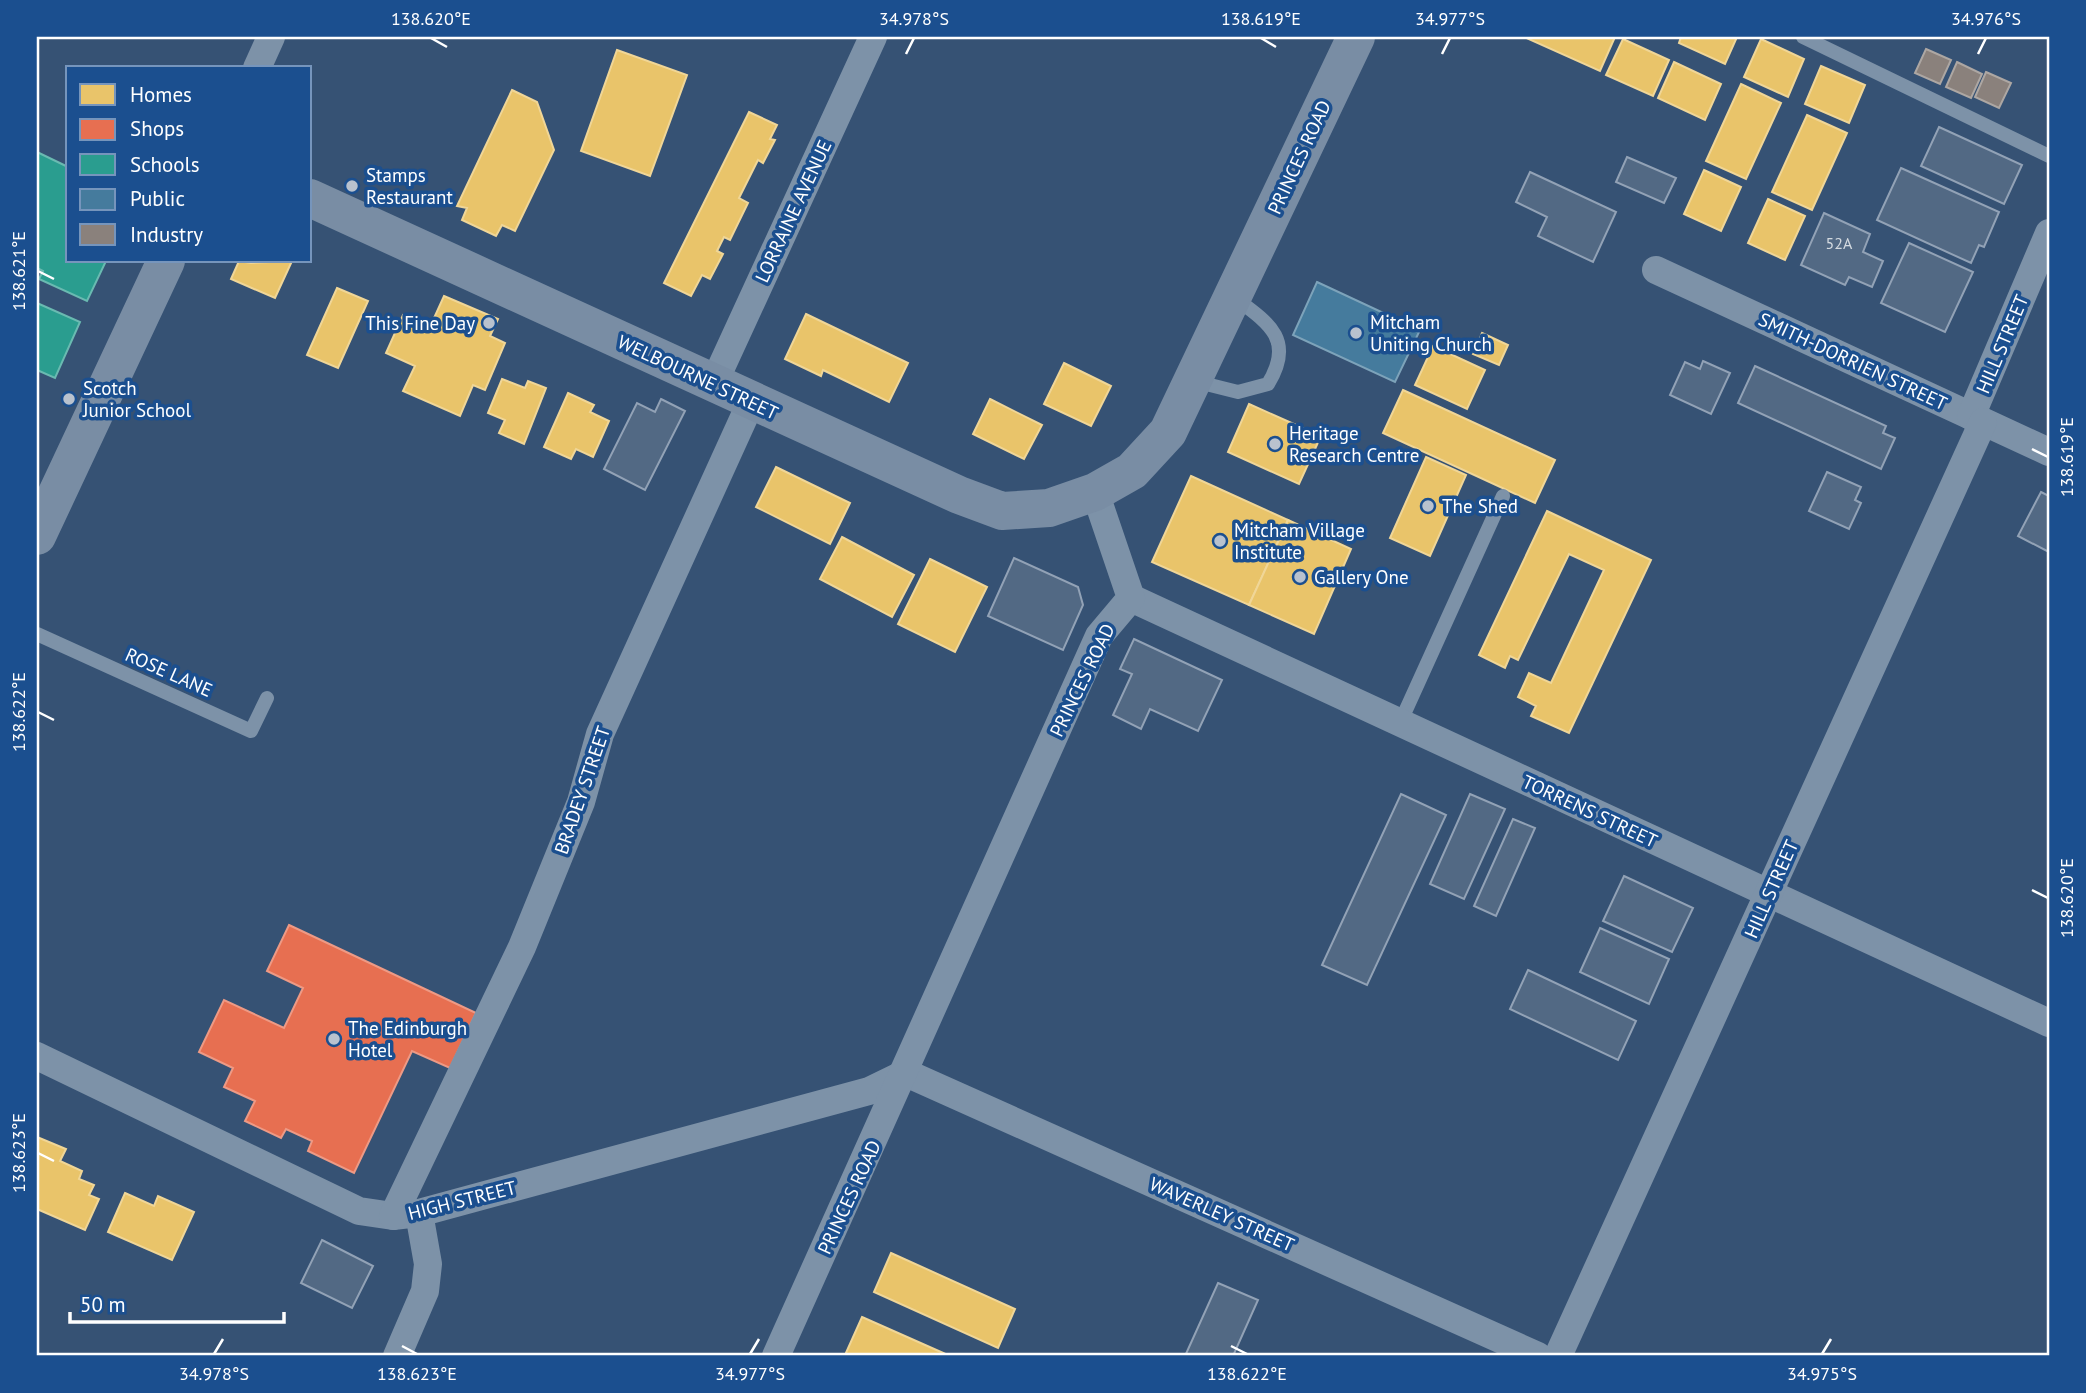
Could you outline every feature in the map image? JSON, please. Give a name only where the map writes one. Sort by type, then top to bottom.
[{"type":"street","points":[[258,66],[271,37]]},
{"type":"street","name":"LORRAINE AVENUE","points":[[713,385],[873,37]]},
{"type":"street","name":"PRINCES ROAD","points":[[1095,492],[1132,471],[1168,432],[1356,37]]},
{"type":"street","name":"WELBOURNE STREET","points":[[312,199],[713,385],[1002,511],[1049,508],[1095,492]]},
{"type":"street","name":"HILL STREET","points":[[1558,1356],[1770,893],[1977,419],[2049,233]]},
{"type":"street","points":[[37,536],[166,262]]},
{"type":"street","name":"SMITH-DORRIEN STREET","points":[[1656,270],[2049,452]]},
{"type":"street","name":"BRADEY STREET","points":[[406,1214],[522,947],[581,802],[600,734],[751,402]]},
{"type":"street","points":[[1095,492],[1131,598]]},
{"type":"street","name":"PRINCES ROAD","points":[[776,1356],[906,1073],[1099,636],[1131,598]]},
{"type":"street","name":"TORRENS STREET","points":[[1131,598],[2049,1023]]},
{"type":"street","name":"HIGH STREET","points":[[37,1056],[359,1211],[406,1214],[869,1091],[906,1073]]},
{"type":"street","name":"WAVERLEY STREET","points":[[906,1073],[1538,1356]]},
{"type":"street","points":[[397,1356],[425,1292],[428,1264],[406,1214]]},
{"type":"lane","points":[[1803,37],[2049,156]]},
{"type":"lane","points":[[1193,381],[1238,392],[1268,384],[1281,360],[1279,343],[1268,322],[1234,297]]},
{"type":"lane","points":[[1400,723],[1503,496]]},
{"type":"lane","name":"ROSE LANE","points":[[37,634],[251,731],[267,698]]},
{"type":"building: Homes","points":[[1524,37],[1615,37],[1600,71]]},
{"type":"building: Homes","points":[[1681,37],[1737,37],[1725,64],[1679,43]]},
{"type":"building: Homes","points":[[1623,39],[1669,60],[1653,96],[1606,75]]},
{"type":"building: Homes","points":[[1761,39],[1804,59],[1788,97],[1744,77]]},
{"type":"building: Homes","points":[[617,50],[687,75],[650,176],[581,151]]},
{"type":"building: Homes","points":[[1674,62],[1721,84],[1705,120],[1658,98]]},
{"type":"building: Homes","points":[[1821,66],[1865,85],[1849,123],[1805,104]]},
{"type":"building: Homes","points":[[1741,84],[1781,103],[1746,179],[1706,161]]},
{"type":"building: Homes","points":[[512,90],[537,102],[554,150],[515,231],[502,225],[496,236],[462,220],[467,208],[457,206]]},
{"type":"building: Homes","points":[[749,112],[777,125],[770,139],[775,140],[763,163],[758,160],[739,198],[748,203],[730,240],[724,237],[717,251],[723,254],[710,279],[702,275],[691,296],[664,283]]},
{"type":"building: Homes","points":[[1807,115],[1847,133],[1812,210],[1772,192]]},
{"type":"building: Homes","points":[[1704,170],[1741,187],[1721,231],[1684,214]]},
{"type":"building: Homes","points":[[1768,199],[1805,216],[1785,260],[1748,243]]},
{"type":"building: Homes","points":[[239,262],[292,262],[275,298],[231,279]]},
{"type":"building: Homes","points":[[337,288],[368,301],[338,368],[307,355]]},
{"type":"building: Homes","points":[[444,296],[498,319],[490,336],[505,343],[485,390],[473,385],[460,416],[403,391],[415,366],[386,353],[403,315],[430,327]]},
{"type":"building: Homes","points":[[806,314],[908,363],[889,402],[823,370],[821,376],[785,359]]},
{"type":"building: Homes","points":[[1482,333],[1508,345],[1499,365],[1473,354]]},
{"type":"building: Homes","points":[[1433,346],[1485,370],[1467,409],[1415,385]]},
{"type":"building: Homes","points":[[1064,363],[1111,386],[1091,426],[1044,404]]},
{"type":"building: Homes","points":[[502,379],[525,388],[528,381],[546,388],[524,444],[499,433],[505,420],[488,413]]},
{"type":"building: Homes","points":[[1403,390],[1555,460],[1535,503],[1383,433]]},
{"type":"building: Homes","points":[[568,393],[594,405],[590,412],[609,421],[593,457],[576,449],[571,459],[544,447]]},
{"type":"building: Homes","points":[[990,399],[1042,425],[1024,459],[973,434]]},
{"type":"building: Homes","name":"Heritage Research Centre","points":[[1249,404],[1321,436],[1299,484],[1228,452]]},
{"type":"building: Homes","name":"The Shed","points":[[1426,457],[1466,475],[1430,556],[1390,538]]},
{"type":"building: Homes","points":[[776,467],[850,503],[830,544],[756,507]]},
{"type":"building: Homes","name":"Mitcham Village Institute","points":[[1191,476],[1288,520],[1249,605],[1152,562]]},
{"type":"building: Homes","points":[[1547,511],[1651,560],[1569,733],[1531,716],[1536,706],[1518,697],[1529,673],[1551,683],[1604,570],[1569,554],[1518,660],[1510,656],[1505,668],[1479,655]]},
{"type":"building: Homes","name":"Gallery One","points":[[1288,520],[1351,549],[1314,634],[1249,605]]},
{"type":"building: Homes","points":[[842,537],[914,575],[892,617],[820,579]]},
{"type":"building: Homes","points":[[930,559],[987,587],[955,652],[898,624]]},
{"type":"building: Homes","points":[[37,1137],[66,1149],[60,1161],[82,1171],[79,1179],[94,1185],[89,1195],[99,1199],[85,1230],[37,1209]]},
{"type":"building: Homes","points":[[125,1193],[154,1206],[158,1196],[194,1212],[172,1260],[108,1232]]},
{"type":"building: Homes","points":[[891,1253],[1015,1309],[998,1348],[874,1292]]},
{"type":"building: Homes","points":[[862,1317],[950,1356],[845,1355]]},
{"type":"building: Shops","name":"The Edinburgh Hotel","points":[[289,925],[476,1013],[450,1068],[412,1051],[354,1173],[308,1151],[312,1141],[286,1129],[281,1138],[245,1121],[255,1101],[224,1087],[233,1068],[199,1052],[224,1000],[284,1028],[303,988],[267,971]]},
{"type":"building: Schools","points":[[37,152],[66,166],[66,262],[106,262],[87,301],[39,279],[43,271],[37,268]]},
{"type":"building: Schools","points":[[37,303],[80,322],[55,378],[37,370]]},
{"type":"building: Public","name":"Mitcham Uniting Church","points":[[1317,282],[1420,330],[1395,382],[1293,335]]},
{"type":"building: Industry","points":[[1926,49],[1951,60],[1940,84],[1915,73]]},
{"type":"building: Industry","points":[[1957,62],[1982,74],[1971,98],[1946,87]]},
{"type":"building: Industry","points":[[1986,72],[2011,83],[1999,108],[1975,97]]},
{"type":"building: Other","points":[[1939,127],[2022,165],[2004,204],[1921,166]]},
{"type":"building: Other","points":[[1627,157],[1676,178],[1664,203],[1616,182]]},
{"type":"building: Other","points":[[1901,168],[1999,212],[1984,247],[1979,245],[1971,263],[1877,220]]},
{"type":"building: Other","points":[[1530,172],[1616,212],[1593,262],[1538,236],[1547,217],[1516,202]]},
{"type":"building: Other","points":[[1824,213],[1870,234],[1863,252],[1883,261],[1872,287],[1849,277],[1845,285],[1801,265]]},
{"type":"building: Other","points":[[1909,243],[1973,272],[1945,332],[1881,303]]},
{"type":"building: Other","points":[[1703,361],[1730,373],[1711,414],[1670,395],[1685,362],[1700,369]]},
{"type":"building: Other","points":[[1755,366],[1886,426],[1883,433],[1895,438],[1881,469],[1738,403]]},
{"type":"building: Other","points":[[661,399],[685,411],[645,490],[604,469],[637,403],[655,412]]},
{"type":"building: Other","points":[[1827,472],[1861,487],[1855,500],[1861,503],[1849,529],[1809,511]]},
{"type":"building: Other","points":[[2041,492],[2049,496],[2049,552],[2018,536]]},
{"type":"building: Other","points":[[1014,558],[1078,587],[1083,605],[1063,650],[988,616]]},
{"type":"building: Other","points":[[1134,639],[1222,680],[1198,731],[1150,709],[1141,729],[1113,715],[1132,674],[1120,669]]},
{"type":"building: Other","points":[[1401,794],[1446,815],[1367,985],[1322,965]]},
{"type":"building: Other","points":[[1470,794],[1505,809],[1464,899],[1430,884]]},
{"type":"building: Other","points":[[1513,819],[1535,828],[1496,916],[1474,906]]},
{"type":"building: Other","points":[[1624,876],[1693,908],[1672,952],[1603,921]]},
{"type":"building: Other","points":[[1600,928],[1669,959],[1649,1004],[1580,972]]},
{"type":"building: Other","points":[[1528,970],[1636,1021],[1618,1060],[1510,1009]]},
{"type":"building: Other","points":[[322,1240],[373,1266],[352,1308],[301,1283]]},
{"type":"building: Other","points":[[1218,1283],[1258,1300],[1233,1356],[1185,1356]]},
{"type":"place","name":"Stamps Restaurant","points":[[352,186]]},
{"type":"place","name":"This Fine Day","points":[[489,323]]},
{"type":"place","name":"Mitcham Uniting Church","points":[[1356,333]]},
{"type":"place","name":"Scotch Junior School","points":[[69,399]]},
{"type":"place","name":"Heritage Research Centre","points":[[1275,444]]},
{"type":"place","name":"The Shed","points":[[1428,506]]},
{"type":"place","name":"Mitcham Village Institute","points":[[1220,541]]},
{"type":"place","name":"Gallery One","points":[[1300,577]]},
{"type":"place","name":"The Edinburgh Hotel","points":[[334,1039]]}]
